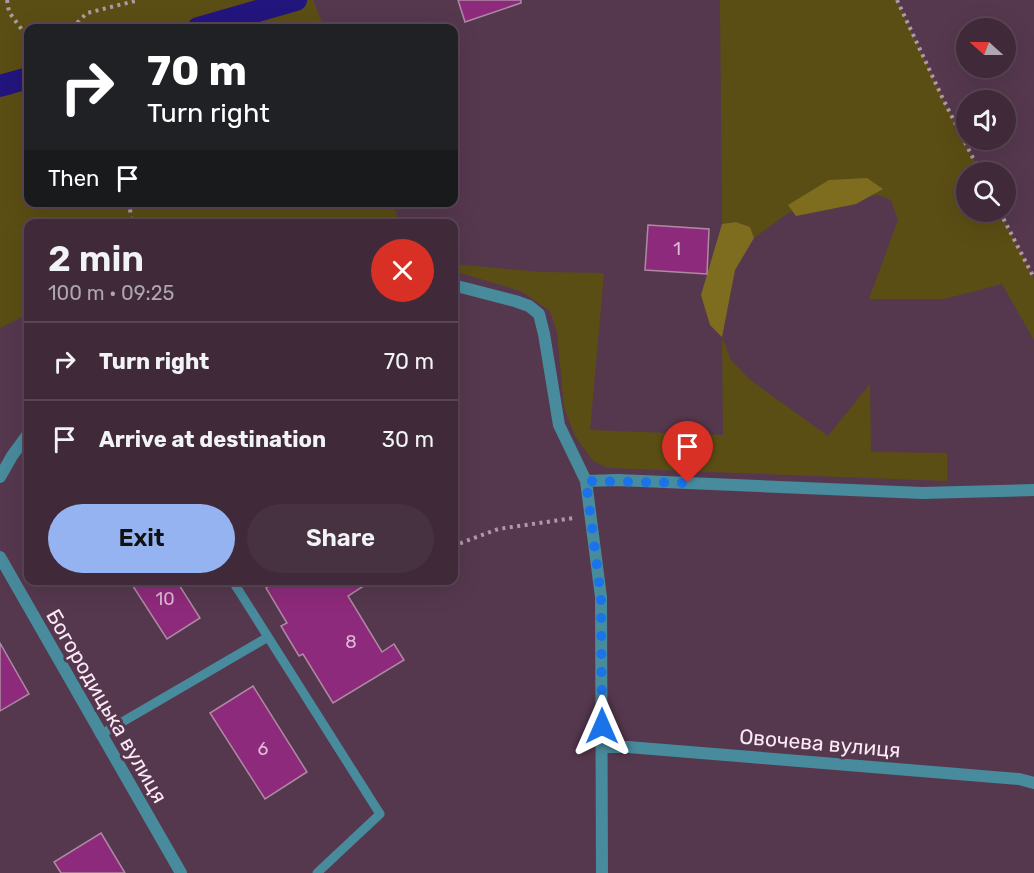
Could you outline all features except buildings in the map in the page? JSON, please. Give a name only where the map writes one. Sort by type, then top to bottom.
[{"type":"street","points":[[458,286],[495,294],[528,306],[539,314],[559,425],[586,481],[601,597],[602,873]]},
{"type":"street","points":[[0,477],[24,440]]},
{"type":"street","points":[[586,481],[618,480],[922,493],[1034,490]]},
{"type":"street","name":"Богородицька вулиця","points":[[0,557],[180,873]]},
{"type":"street","name":"Овочева вулиця","points":[[602,747],[640,748],[1007,778],[1034,783]]},
{"type":"lane","points":[[235,585],[380,814],[317,873]]},
{"type":"lane","points":[[100,735],[268,637]]},
{"type":"path","points":[[7,0],[9,12],[24,33]]},
{"type":"path","points":[[76,24],[87,13],[139,0]]},
{"type":"path","points":[[897,0],[975,162]]},
{"type":"path","points":[[1005,222],[1034,278]]},
{"type":"path","points":[[458,544],[498,529],[592,515]]},
{"type":"shaded area","points":[[0,0],[313,0],[322,24],[24,24],[24,207],[394,207],[398,219],[24,219],[24,316],[0,328]]},
{"type":"shaded area","points":[[720,0],[897,0],[956,125],[956,150],[969,150],[975,162],[956,162],[956,222],[1005,222],[1034,278],[1034,340],[1002,284],[944,299],[869,299],[898,220],[891,200],[878,195],[839,196],[788,213],[754,238],[750,227],[736,222],[722,224]]},
{"type":"shaded area","points":[[867,178],[883,189],[856,204],[796,216],[788,205],[829,180]]},
{"type":"shaded area","points":[[736,222],[750,227],[754,238],[735,270],[722,337],[710,325],[701,295],[722,224]]},
{"type":"shaded area","points":[[458,264],[541,272],[604,273],[590,430],[723,435],[722,337],[731,360],[749,379],[828,436],[870,384],[871,452],[947,453],[947,481],[608,468],[593,461],[575,436],[564,407],[557,332],[550,311],[521,291],[458,272]]},
{"type":"waterway","points":[[212,24],[296,0]]},
{"type":"waterway","points":[[0,86],[24,79]]},
{"type":"route","points":[[602,726],[601,597],[586,481],[688,483]]}]
